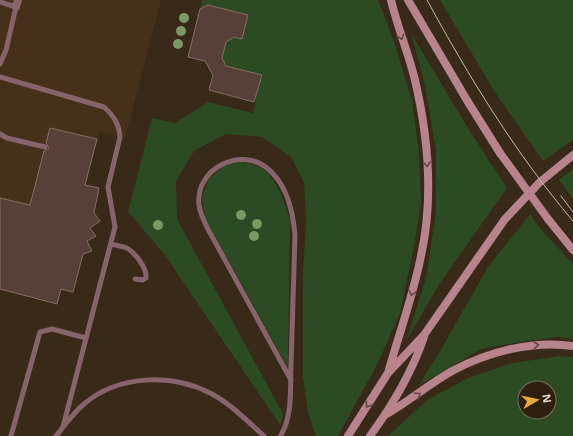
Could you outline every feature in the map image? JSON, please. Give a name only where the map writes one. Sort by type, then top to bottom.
[{"type":"main road","points":[[388,373],[422,256],[427,213],[428,169],[424,125],[413,74],[391,0]]},
{"type":"main road","points":[[408,0],[500,153],[548,219],[573,250]]},
{"type":"main road","points":[[348,436],[388,373],[424,335],[505,219],[540,182],[573,155]]},
{"type":"main road","points":[[370,436],[385,415],[418,353],[424,335]]},
{"type":"main road","points":[[385,415],[451,372],[487,355],[520,347],[545,345],[573,346]]},
{"type":"lane","points":[[0,2],[17,3],[6,50],[0,64]]},
{"type":"lane","points":[[0,77],[104,107],[114,116],[117,122],[120,137],[108,187],[115,227],[63,427]]},
{"type":"lane","points":[[0,134],[7,138],[45,147]]},
{"type":"lane","points":[[281,435],[288,418],[291,380],[295,235],[291,208],[283,187],[267,168],[245,159],[228,161],[219,165],[206,177],[199,192],[201,212],[209,231],[291,380]]},
{"type":"lane","points":[[111,244],[129,249],[145,269],[146,278],[143,280],[135,279]]},
{"type":"lane","points":[[11,436],[40,332],[52,329],[86,338]]},
{"type":"lane","points":[[56,436],[84,403],[98,394],[145,379],[163,379],[181,382],[211,393],[240,414],[264,436]]},
{"type":"shaded area","points":[[0,0],[161,0],[125,138],[99,132],[97,139],[50,128],[30,205],[0,284]]},
{"type":"green space","points":[[202,0],[378,0],[396,47],[412,101],[419,153],[421,202],[414,247],[400,313],[378,363],[338,436],[316,436],[308,413],[303,377],[303,274],[306,220],[304,183],[291,157],[262,137],[226,134],[194,151],[176,181],[177,219],[283,414],[280,425],[165,255],[128,212],[152,118],[175,123],[208,102],[253,113],[261,75],[226,66],[222,58],[226,42],[234,37],[242,39],[248,15],[208,5],[200,9]]},
{"type":"green space","points":[[440,0],[573,0],[573,140],[543,161],[494,91]]},
{"type":"green space","points":[[411,33],[471,133],[507,188],[440,283],[406,341],[426,278],[436,211],[436,150],[424,81]]},
{"type":"green space","points":[[241,162],[257,166],[265,171],[275,183],[283,199],[290,221],[288,368],[204,216],[202,197],[208,180],[224,165]]},
{"type":"green space","points":[[573,169],[573,199],[559,180]]},
{"type":"green space","points":[[530,214],[539,227],[573,264],[573,339],[558,337],[481,349],[419,385],[488,267]]},
{"type":"green space","points":[[560,356],[573,357],[573,436],[388,436],[427,400],[468,378],[512,363]]},
{"type":"building","points":[[208,5],[248,15],[242,39],[234,37],[226,42],[222,58],[226,66],[262,75],[254,102],[209,90],[213,75],[205,61],[188,57],[200,9]]},
{"type":"building","points":[[50,128],[97,139],[85,185],[99,188],[94,213],[100,221],[90,228],[96,236],[87,241],[92,251],[83,254],[73,292],[61,289],[57,304],[0,289],[0,198],[30,205],[44,151],[49,148],[46,143]]},
{"type":"tram line","points":[[427,0],[494,114],[532,169],[573,221]]},
{"type":"tram line","points":[[561,196],[573,212]]}]
